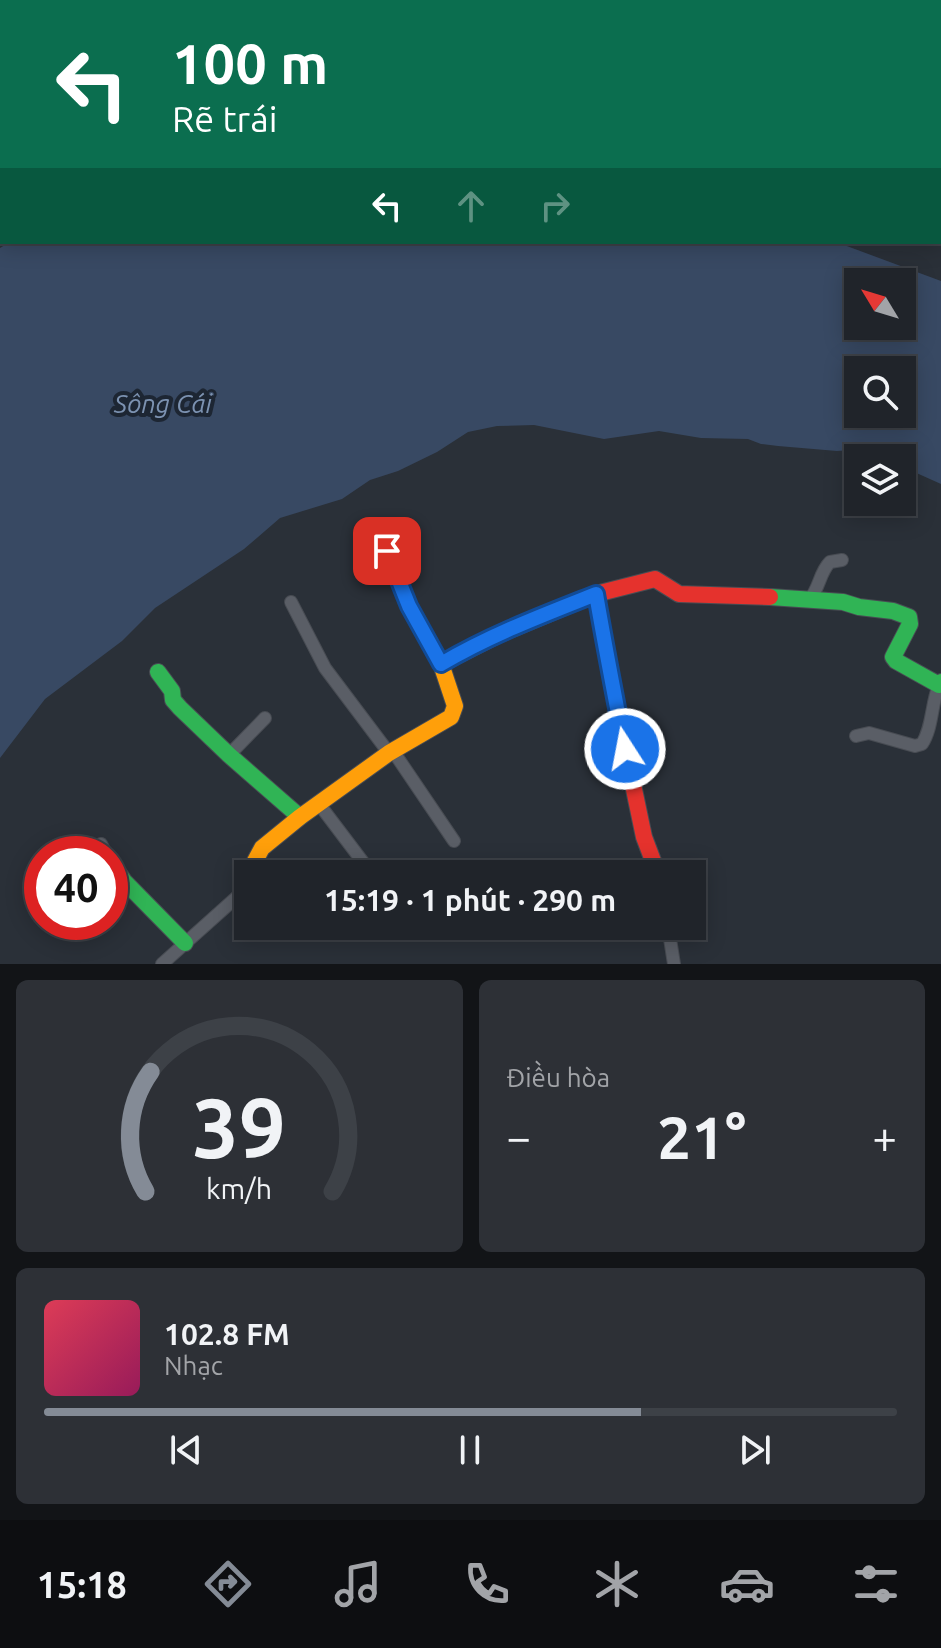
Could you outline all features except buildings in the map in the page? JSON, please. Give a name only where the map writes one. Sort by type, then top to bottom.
[{"type":"street","points":[[393,0],[401,0]]},
{"type":"street","points":[[256,860],[262,848],[300,817],[391,752],[445,722],[454,711],[441,664],[409,606],[387,551]]},
{"type":"street","points":[[809,600],[816,592],[825,567],[830,562],[842,560]]},
{"type":"street","points":[[441,664],[519,624],[596,594],[655,579],[679,594],[843,602],[852,606],[898,610],[909,617],[910,624],[893,657],[940,684],[925,742],[915,746],[869,733],[856,736]]},
{"type":"street","points":[[596,594],[610,680],[652,860]]},
{"type":"street","points":[[291,602],[325,668],[391,752],[454,841]]},
{"type":"street","points":[[158,672],[172,691],[173,700],[229,755],[300,817]]},
{"type":"street","points":[[229,755],[265,718]]},
{"type":"street","points":[[319,804],[361,860]]},
{"type":"street","points":[[128,885],[185,943]]},
{"type":"street","points":[[162,964],[234,899]]},
{"type":"street","points":[[670,940],[674,964]]},
{"type":"water","name":"Sông Cái","points":[[7,244],[841,244],[906,268],[844,268],[844,340],[916,340],[916,272],[941,281],[941,484],[916,473],[916,444],[844,444],[844,451],[837,451],[659,431],[604,439],[534,425],[497,426],[468,432],[437,452],[398,471],[370,480],[342,499],[280,518],[244,549],[155,608],[122,641],[45,699],[0,758],[0,248]]},
{"type":"traffic: fast","points":[[770,597],[843,602],[909,617],[910,624],[893,657],[939,685],[941,682]]},
{"type":"traffic: fast","points":[[158,672],[180,708],[300,817]]},
{"type":"traffic: fast","points":[[128,885],[185,943]]},
{"type":"traffic: slow","points":[[256,860],[262,848],[300,817],[389,753],[451,717],[455,706],[441,664],[498,635],[596,594]]},
{"type":"traffic: jam","points":[[653,860],[644,837],[596,594],[655,579],[679,594],[770,597]]},
{"type":"route","points":[[387,551],[409,606],[441,664],[519,624],[596,594],[625,749]]}]
